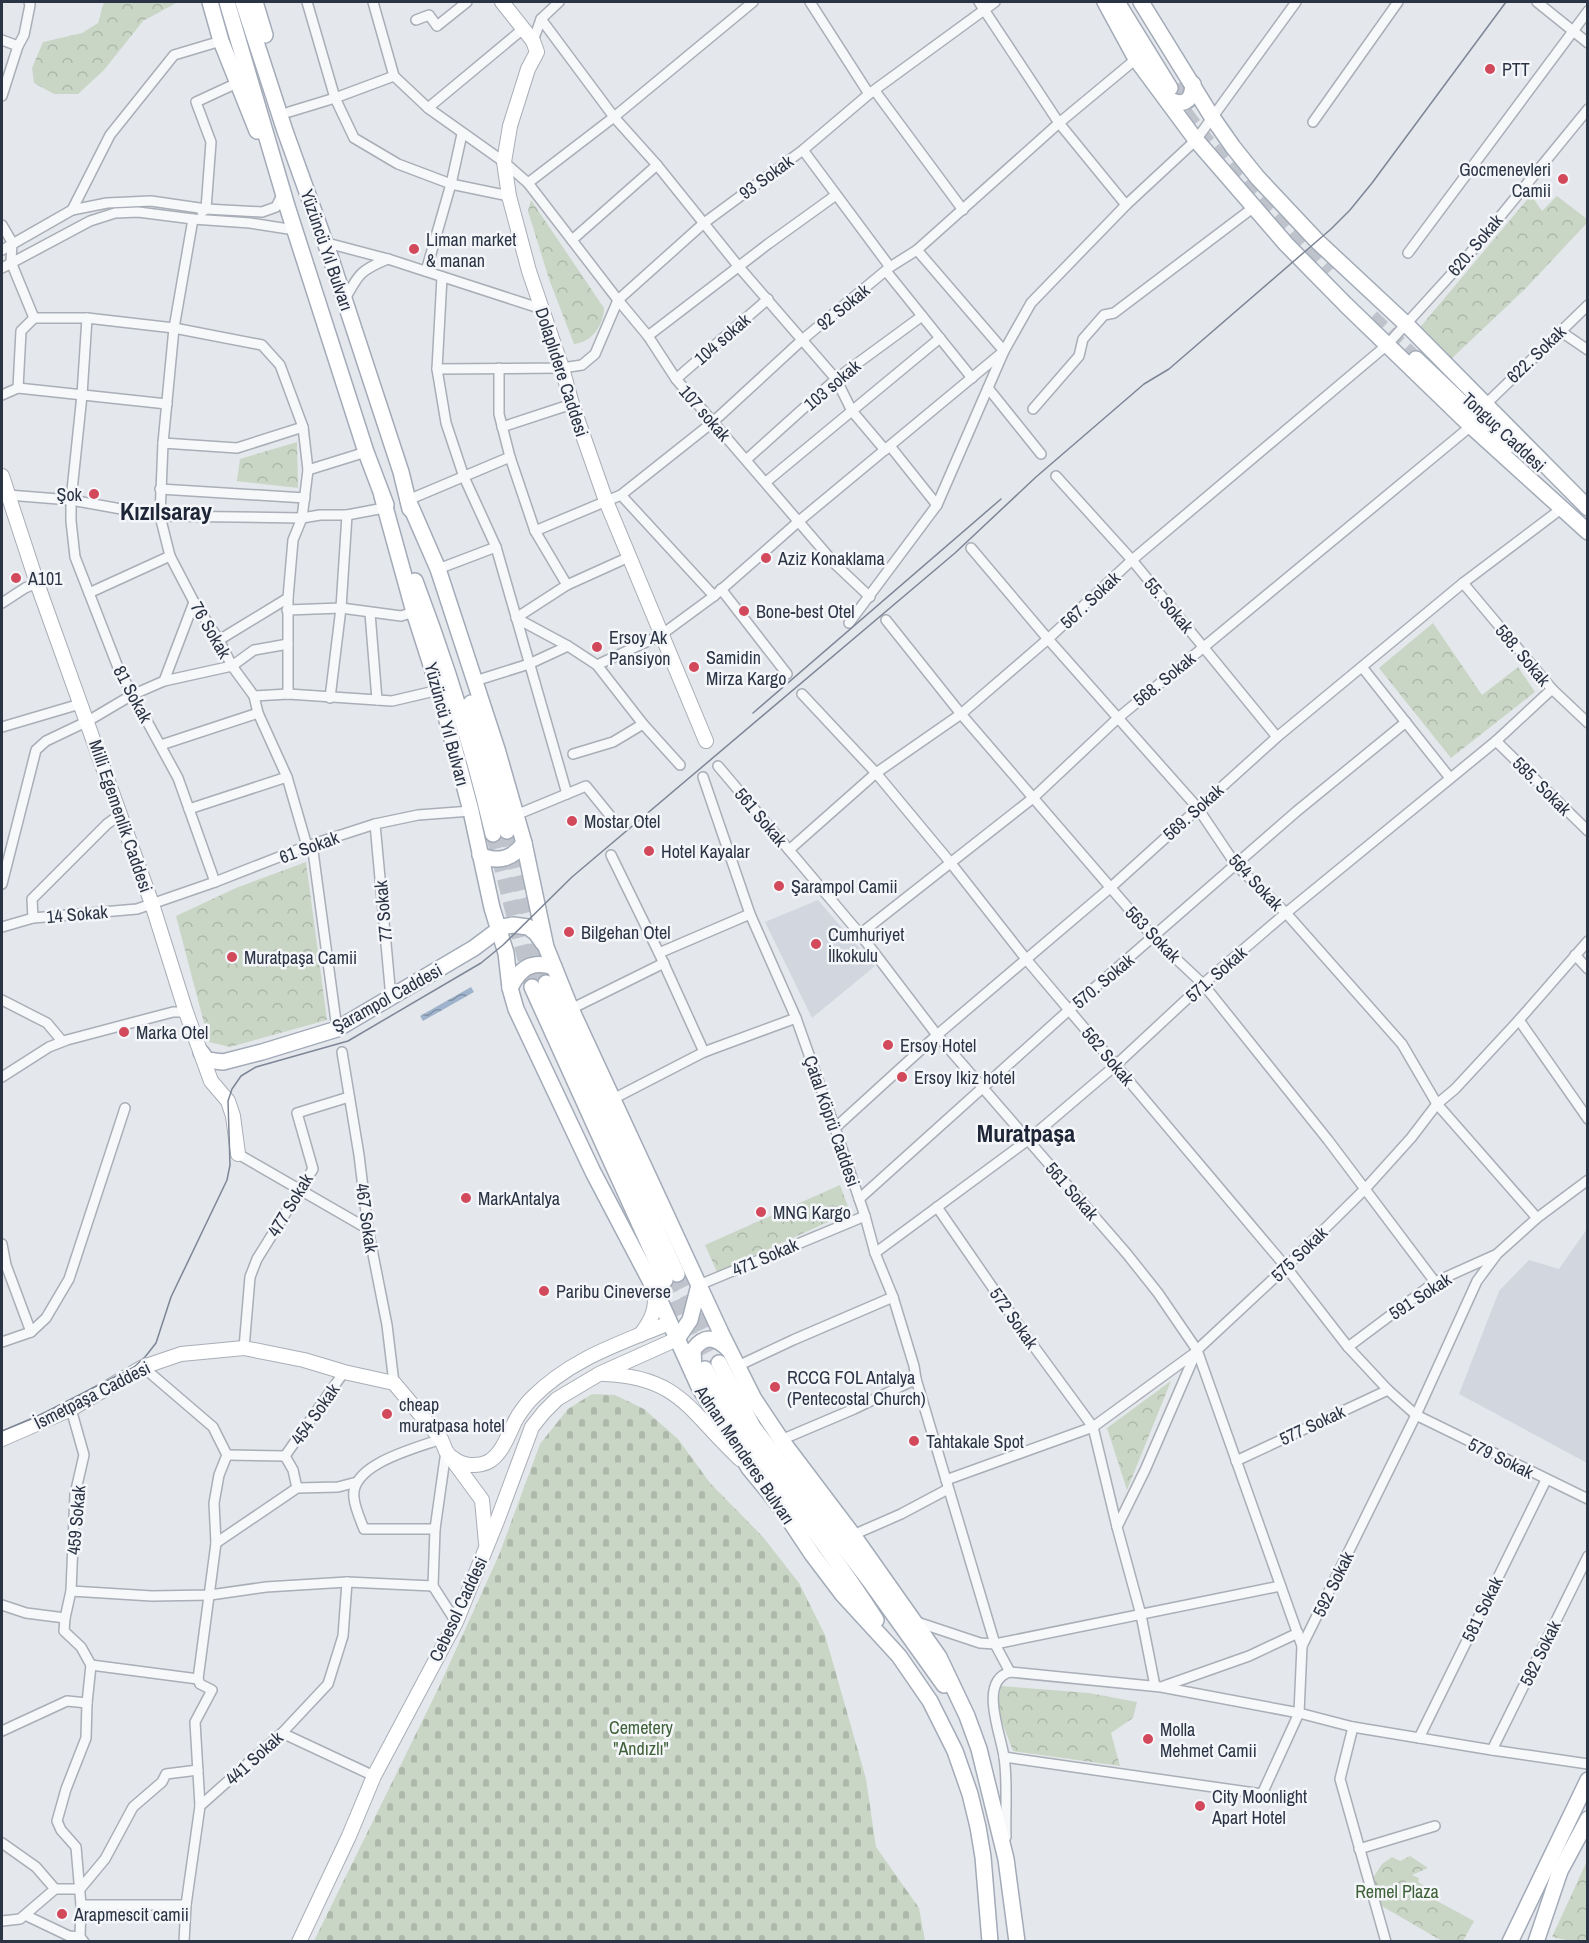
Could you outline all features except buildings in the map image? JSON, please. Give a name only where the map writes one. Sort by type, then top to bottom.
[{"type":"main road","points":[[210,2],[237,83],[284,201]]},
{"type":"main road","name":"Yüzüncü Yıl Bulvarı","points":[[227,2],[284,201],[383,502],[439,690],[471,811],[492,908],[506,953]]},
{"type":"main road","name":"Yüzüncü Yıl Bulvarı","points":[[243,2],[285,131],[331,250],[344,301],[400,472],[484,744],[500,832],[480,779],[416,584],[383,502]]},
{"type":"main road","points":[[255,2],[320,201],[331,250]]},
{"type":"main road","points":[[1105,2],[1136,59],[1177,88],[1212,117],[1233,147],[1297,221],[1406,324],[1587,509]]},
{"type":"main road","points":[[1117,2],[1177,88]]},
{"type":"main road","points":[[1127,2],[1177,88]]},
{"type":"main road","points":[[1141,2],[1196,140],[1286,244],[1471,426],[1587,532]]},
{"type":"main road","points":[[1331,271],[1375,314]]},
{"type":"main road","name":"Tonguç Caddesi","points":[[1587,509],[1419,356],[1515,454],[1559,493],[1587,526]]},
{"type":"main road","name":"Yüzüncü Yıl Bulvarı","points":[[408,500],[438,569],[475,681],[524,843],[539,920]]},
{"type":"main road","points":[[480,855],[495,860],[503,859],[518,851],[524,843]]},
{"type":"main road","points":[[474,948],[487,927],[492,908]]},
{"type":"main road","name":"Adnan Menderes Bulvarı","points":[[539,920],[546,947],[571,1009],[721,1333],[754,1399],[939,1657],[967,1716],[979,1749],[1006,1859],[1017,1941]]},
{"type":"main road","points":[[498,929],[513,925],[528,927],[536,933],[546,947]]},
{"type":"main road","name":"Şarampol Caddesi","points":[[201,1052],[207,1060],[223,1062],[337,1029],[474,948],[498,929]]},
{"type":"main road","name":"Adnan Menderes Bulvarı","points":[[506,953],[510,988],[516,1009],[588,1161],[666,1281]]},
{"type":"main road","points":[[510,988],[516,976],[529,966],[546,964],[554,967]]},
{"type":"main road","name":"Adnan Menderes Bulvarı","points":[[539,985],[666,1281],[669,1323],[677,1339],[706,1369],[753,1427],[869,1580],[967,1716]]},
{"type":"main road","points":[[677,1339],[690,1320],[699,1285]]},
{"type":"main road","points":[[669,1323],[690,1320],[705,1323],[721,1333]]},
{"type":"main road","points":[[729,1350],[722,1342],[716,1340],[703,1340],[693,1350],[738,1424],[828,1548],[899,1656]]},
{"type":"main road","name":"Adnan Menderes Bulvarı","points":[[706,1369],[699,1387],[749,1468],[780,1506],[843,1595],[899,1656],[930,1701],[955,1750],[970,1794],[983,1857],[990,1941]]},
{"type":"main road","points":[[1510,1941],[1587,1780]]},
{"type":"main road","points":[[1537,1941],[1560,1871],[1587,1819]]},
{"type":"main road","points":[[1537,1941],[1587,1839]]},
{"type":"street","points":[[2,96],[18,46],[24,35],[29,2]]},
{"type":"street","points":[[307,2],[335,98],[354,138],[398,164],[451,184],[509,196]]},
{"type":"street","points":[[290,112],[394,76],[373,2]]},
{"type":"street","points":[[416,20],[429,15],[437,26],[467,2]]},
{"type":"street","points":[[502,2],[533,41]]},
{"type":"street","points":[[533,41],[541,19],[559,2]]},
{"type":"street","points":[[528,183],[614,117],[753,2]]},
{"type":"street","points":[[810,2],[872,93],[963,210]]},
{"type":"street","name":"93 Sokak","points":[[438,369],[562,368],[582,365],[595,354],[618,300],[704,223],[803,150],[981,5],[995,2]]},
{"type":"street","points":[[849,622],[937,505],[1004,351],[1031,303],[1126,205],[1196,140],[1296,2]]},
{"type":"street","points":[[1312,122],[1398,2]]},
{"type":"street","points":[[1537,2],[1587,43]]},
{"type":"street","points":[[981,5],[1059,123],[1126,205]]},
{"type":"street","points":[[1408,253],[1587,11]]},
{"type":"street","points":[[541,19],[614,117],[657,165],[739,267],[836,380],[852,411],[937,505]]},
{"type":"street","points":[[428,108],[523,29]]},
{"type":"street","points":[[2,40],[18,46]]},
{"type":"street","points":[[72,210],[110,135],[174,55],[222,41]]},
{"type":"street","name":"Dolaplıdere Caddesi","points":[[533,41],[537,52],[528,69],[510,126],[504,162],[509,196],[529,271],[606,501],[706,741]]},
{"type":"street","name":"92 Sokak","points":[[535,531],[621,495],[713,422],[802,340],[888,269],[917,250],[1059,123],[1136,59]]},
{"type":"street","name":"107 sokak","points":[[394,76],[428,108],[504,162],[528,183],[648,336],[676,379],[835,564],[870,597]]},
{"type":"street","points":[[193,219],[206,209],[211,142],[196,102],[237,83]]},
{"type":"street","name":"620. Sokak","points":[[1387,345],[1467,257],[1587,109]]},
{"type":"street","points":[[426,271],[451,184],[462,134]]},
{"type":"street","points":[[803,150],[922,316],[972,378]]},
{"type":"street","points":[[572,240],[657,165]]},
{"type":"street","points":[[648,336],[836,195]]},
{"type":"street","points":[[2,250],[12,242],[72,210],[107,203],[151,201],[206,209],[262,212],[284,201]]},
{"type":"street","points":[[1033,409],[1079,356],[1083,339],[1104,315],[1114,313],[1254,207]]},
{"type":"street","points":[[2,268],[90,221],[115,213],[138,212],[250,223],[295,230]]},
{"type":"street","name":"76 Sokak","points":[[193,219],[174,328],[163,443],[160,516],[171,556],[194,602],[219,640],[232,666],[254,696],[258,713],[287,777],[307,846],[313,851],[337,1029]]},
{"type":"street","points":[[2,225],[12,242],[11,262],[34,318]]},
{"type":"street","points":[[331,250],[388,259],[542,309]]},
{"type":"street","points":[[917,250],[1004,351]]},
{"type":"street","points":[[344,301],[357,277],[367,267],[388,259]]},
{"type":"street","points":[[442,277],[438,369],[446,423],[464,477],[496,548],[567,794]]},
{"type":"street","name":"104 sokak","points":[[676,379],[768,299]]},
{"type":"street","name":"622. Sokak","points":[[1486,404],[1587,305]]},
{"type":"street","name":"103 sokak","points":[[746,460],[836,380],[922,316]]},
{"type":"street","points":[[18,388],[21,331],[34,318],[87,318],[174,328],[262,345],[280,365],[303,427],[308,470],[302,518],[293,540],[287,610],[288,694]]},
{"type":"street","name":"81 Sokak","points":[[87,318],[71,500],[75,557],[119,670],[178,778],[215,882]]},
{"type":"street","points":[[1560,331],[1587,350]]},
{"type":"street","points":[[766,482],[940,338]]},
{"type":"street","name":"567. Sokak","points":[[789,850],[876,773],[960,714],[1048,639],[1132,560],[1387,345]]},
{"type":"street","points":[[597,665],[661,635],[717,593],[1004,351]]},
{"type":"street","points":[[499,368],[499,414],[510,457],[535,531],[567,585]]},
{"type":"street","points":[[2,395],[18,388],[167,404]]},
{"type":"street","points":[[988,388],[1041,454]]},
{"type":"street","points":[[502,427],[572,404]]},
{"type":"street","name":"568. Sokak","points":[[860,934],[1033,798],[1118,718],[1471,426]]},
{"type":"street","points":[[163,443],[237,448],[303,427]]},
{"type":"street","points":[[308,470],[366,452]]},
{"type":"street","points":[[408,500],[510,457]]},
{"type":"street","name":"Milli Egemenlik Caddesi","points":[[2,476],[5,496],[121,814],[186,1012],[212,1081],[228,1101],[233,1116],[238,1154]]},
{"type":"street","name":"55. Sokak","points":[[1056,476],[1132,560],[1277,737]]},
{"type":"street","points":[[160,489],[305,498]]},
{"type":"street","points":[[621,495],[717,593],[787,674]]},
{"type":"street","points":[[5,496],[71,500],[160,516],[302,518],[347,514],[383,502]]},
{"type":"street","name":"569. Sokak","points":[[835,1128],[937,1035],[1110,888],[1277,737],[1463,584],[1561,509]]},
{"type":"street","points":[[330,698],[341,608],[347,514]]},
{"type":"street","points":[[438,569],[496,548]]},
{"type":"street","name":"564 Sokak","points":[[971,548],[1048,639],[1197,807],[1236,865],[1286,914],[1402,1044],[1437,1104],[1537,1218]]},
{"type":"street","points":[[89,593],[171,556]]},
{"type":"street","points":[[516,618],[567,585],[629,558]]},
{"type":"street","points":[[2,603],[37,583]]},
{"type":"street","name":"588. Sokak","points":[[1463,584],[1552,689],[1587,723]]},
{"type":"street","points":[[219,640],[288,598]]},
{"type":"street","points":[[164,681],[194,602]]},
{"type":"street","points":[[287,610],[341,608],[401,616],[414,612]]},
{"type":"street","points":[[370,613],[377,700]]},
{"type":"street","points":[[516,618],[568,646],[597,665],[643,724],[680,765]]},
{"type":"street","name":"563 Sokak","points":[[886,620],[960,714],[1110,888],[1154,938],[1203,984],[1328,1140],[1435,1282]]},
{"type":"street","points":[[2,884],[36,750],[46,741],[88,721],[132,695],[164,681],[232,666],[254,650],[288,644]]},
{"type":"street","points":[[475,681],[529,664],[568,646]]},
{"type":"street","points":[[1362,667],[1450,778]]},
{"type":"street","name":"571. Sokak","points":[[875,1253],[1028,1140],[1116,1065],[1203,984],[1496,741],[1552,689]]},
{"type":"street","points":[[254,696],[288,694],[392,701],[439,690]]},
{"type":"street","name":"562 Sokak","points":[[802,694],[876,773],[1026,959],[1286,1267],[1348,1347],[1388,1390],[1416,1415]]},
{"type":"street","points":[[2,727],[81,704]]},
{"type":"street","points":[[161,745],[258,713]]},
{"type":"street","name":"570. Sokak","points":[[859,1199],[982,1087],[1297,811],[1406,722]]},
{"type":"street","points":[[573,754],[613,742],[643,724]]},
{"type":"street","name":"585. Sokak","points":[[1496,741],[1587,831]]},
{"type":"street","name":"561 Sokak","points":[[718,766],[860,934],[937,1035],[1127,1254],[1158,1293],[1197,1350],[1302,1646]]},
{"type":"street","points":[[189,809],[287,777]]},
{"type":"street","name":"Çatal Köprü Caddesi","points":[[703,777],[750,914],[796,1018],[865,1216],[875,1253],[893,1297],[995,1644],[1010,1672]]},
{"type":"street","points":[[516,815],[586,786],[612,819]]},
{"type":"street","name":"61 Sokak","points":[[152,904],[307,846],[375,824],[418,815],[471,811]]},
{"type":"street","points":[[33,918],[32,899],[107,824],[121,814]]},
{"type":"street","name":"77 Sokak","points":[[375,824],[391,998]]},
{"type":"street","points":[[611,855],[664,963],[704,1052]]},
{"type":"street","name":"14 Sokak","points":[[2,927],[33,918],[137,909],[152,904]]},
{"type":"street","points":[[659,953],[750,914]]},
{"type":"street","name":"575 Sokak","points":[[1117,1527],[1145,1470],[1197,1350],[1365,1189],[1411,1138],[1437,1104],[1455,1089],[1519,1020],[1587,941]]},
{"type":"street","points":[[1575,956],[1587,969]]},
{"type":"street","points":[[571,1009],[664,963]]},
{"type":"street","points":[[2,1000],[47,1023],[62,1041]]},
{"type":"street","points":[[2,1077],[62,1041],[173,1012],[186,1012]]},
{"type":"street","points":[[613,1099],[704,1052],[796,1018]]},
{"type":"street","points":[[1519,1020],[1587,1119]]},
{"type":"street","name":"467 Sokak","points":[[342,1052],[359,1155],[368,1229],[387,1325],[394,1383]]},
{"type":"street","name":"477 Sokak","points":[[244,1348],[250,1276],[257,1259],[313,1169],[297,1113],[349,1096]]},
{"type":"street","points":[[2,1342],[31,1332],[46,1318],[69,1279],[125,1108]]},
{"type":"street","points":[[238,1154],[368,1229]]},
{"type":"street","name":"592 Sokak","points":[[1004,1757],[1262,1794],[1299,1713],[1302,1646],[1416,1415],[1477,1281],[1497,1254],[1537,1218],[1587,1180]]},
{"type":"street","name":"572 Sokak","points":[[937,1207],[1024,1333],[1093,1427]]},
{"type":"street","name":"471 Sokak","points":[[699,1285],[865,1216]]},
{"type":"street","points":[[2,1244],[6,1265],[31,1332]]},
{"type":"street","name":"591 Sokak","points":[[1348,1347],[1435,1282],[1497,1254]]},
{"type":"street","points":[[640,1335],[653,1316],[666,1281]]},
{"type":"street","points":[[742,1364],[893,1297]]},
{"type":"street","points":[[394,1383],[456,1461],[472,1466],[487,1462],[498,1454],[519,1414],[531,1399],[557,1375],[586,1358],[669,1323]]},
{"type":"street","name":"Cebesol Caddesi","points":[[299,1941],[349,1836],[374,1776],[456,1622],[532,1427],[557,1399],[599,1374],[677,1339]]},
{"type":"street","name":"İsmetpaşa Caddesi","points":[[2,1439],[71,1409],[143,1367],[181,1354],[244,1348],[304,1360],[394,1383]]},
{"type":"street","points":[[853,1535],[901,1514],[947,1485],[1093,1427],[1197,1350]]},
{"type":"street","points":[[143,1367],[213,1427],[227,1455],[219,1475],[214,1503],[216,1543],[198,1679],[200,1684],[212,1690],[195,1722],[200,1806],[186,1905],[184,1941]]},
{"type":"street","name":"454 Sokak","points":[[297,1488],[293,1470],[285,1456],[344,1372]]},
{"type":"street","points":[[599,1374],[626,1375],[651,1381],[670,1390],[687,1403],[723,1444],[749,1468]]},
{"type":"street","points":[[782,1441],[916,1379]]},
{"type":"street","name":"577 Sokak","points":[[1236,1461],[1388,1390]]},
{"type":"street","name":"459 Sokak","points":[[71,1409],[84,1455],[75,1494],[71,1591],[64,1631],[81,1647],[92,1665]]},
{"type":"street","name":"579 Sokak","points":[[1416,1415],[1587,1499]]},
{"type":"street","points":[[1093,1427],[1158,1686]]},
{"type":"street","points":[[443,1445],[482,1500],[486,1547]]},
{"type":"street","points":[[435,1529],[364,1529],[353,1496],[357,1482],[382,1461],[443,1445]]},
{"type":"street","points":[[443,1445],[435,1529],[433,1586],[456,1622]]},
{"type":"street","points":[[227,1455],[285,1456]]},
{"type":"street","name":"581 Sokak","points":[[1419,1738],[1546,1480]]},
{"type":"street","points":[[216,1543],[297,1488],[338,1487],[357,1482]]},
{"type":"street","name":"582 Sokak","points":[[1492,1750],[1587,1556]]},
{"type":"street","points":[[71,1591],[152,1596],[210,1595],[266,1587],[347,1582],[433,1586]]},
{"type":"street","name":"441 Sokak","points":[[200,1806],[282,1733],[328,1684],[343,1636],[347,1582]]},
{"type":"street","points":[[914,1622],[980,1643],[995,1644],[1280,1586]]},
{"type":"street","points":[[2,1605],[26,1613],[65,1618]]},
{"type":"street","points":[[1158,1686],[1249,1656],[1298,1634]]},
{"type":"street","points":[[25,1915],[81,1940],[81,1905],[76,1847],[61,1830],[57,1821],[66,1788],[86,1738],[87,1702],[92,1665],[198,1679]]},
{"type":"street","points":[[1006,1859],[1004,1757],[995,1720],[994,1696],[996,1684],[1002,1674],[1010,1672],[1158,1686],[1299,1713],[1353,1727],[1587,1764]]},
{"type":"street","points":[[2,1731],[67,1701],[87,1702]]},
{"type":"street","points":[[1353,1727],[1340,1779],[1386,1941]]},
{"type":"street","points":[[282,1733],[374,1776]]},
{"type":"street","points":[[80,1889],[105,1859],[133,1807],[162,1782],[166,1774],[198,1770]]},
{"type":"street","points":[[1359,1848],[1435,1826]]},
{"type":"street","points":[[2,1844],[36,1867],[55,1889]]},
{"type":"street","points":[[2,1921],[20,1919],[55,1889],[80,1889]]},
{"type":"street","points":[[81,1905],[186,1905]]},
{"type":"shaded area","name":"Cumhuriyet İlkokulu","points":[[818,900],[875,966],[812,1018],[765,922]]},
{"type":"shaded area","points":[[1587,1229],[1587,1463],[1459,1394],[1499,1291],[1529,1260],[1559,1269]]},
{"type":"green space","points":[[104,2],[178,2],[143,21],[104,70],[78,94],[54,94],[34,83],[32,68],[43,42],[82,33],[98,23]]},
{"type":"green space","points":[[1531,195],[1542,211],[1557,196],[1587,219],[1587,223],[1525,289],[1449,361],[1417,331]]},
{"type":"green space","points":[[531,200],[604,308],[599,327],[591,337],[580,343],[574,344],[549,279],[528,211]]},
{"type":"green space","points":[[297,442],[298,488],[237,481],[240,459]]},
{"type":"green space","points":[[1433,623],[1482,695],[1518,667],[1535,692],[1451,758],[1379,668]]},
{"type":"green space","points":[[306,862],[327,1020],[230,1047],[209,1042],[176,916],[236,888]]},
{"type":"green space","points":[[840,1185],[850,1212],[717,1272],[705,1245]]},
{"type":"green space","points":[[1171,1381],[1127,1490],[1107,1428]]},
{"type":"green space","name":"Cemetery \"Andızlı\"","points":[[592,1394],[615,1395],[644,1409],[678,1439],[710,1483],[763,1537],[799,1583],[825,1635],[866,1779],[876,1847],[919,1908],[925,1941],[314,1941],[438,1689],[499,1555],[540,1444],[568,1409]]},
{"type":"green space","points":[[1001,1686],[1089,1693],[1137,1702],[1133,1718],[1111,1733],[1120,1766],[1013,1751],[998,1705]]},
{"type":"green space","name":"Remel Plaza","points":[[1410,1856],[1428,1868],[1412,1875],[1419,1878],[1418,1882],[1425,1886],[1424,1894],[1474,1921],[1463,1941],[1442,1941],[1380,1905],[1373,1878],[1382,1864],[1392,1857],[1400,1861]]},
{"type":"green space","points":[[1587,1861],[1587,1941],[1571,1941],[1552,1937]]},
{"type":"water","points":[[471,987],[474,992],[423,1021],[420,1016]]},
{"type":"tunnel","points":[[1179,83],[1194,107]]},
{"type":"tunnel","points":[[1173,93],[1210,145],[1328,273]]},
{"type":"tunnel","points":[[1372,317],[1416,359]]},
{"type":"tunnel","points":[[507,831],[546,983]]},
{"type":"tunnel","points":[[493,834],[532,987]]},
{"type":"tunnel","points":[[677,1274],[719,1363]]},
{"type":"tunnel","points":[[665,1280],[705,1369]]},
{"type":"tram line","points":[[2,1431],[36,1417],[134,1367],[156,1343],[171,1297],[227,1180],[230,1165],[228,1101],[232,1089],[241,1076],[256,1067],[348,1041],[481,963],[503,945],[572,877],[955,553],[1036,477],[1144,384],[1169,369],[1331,229],[1372,183],[1506,2]]},
{"type":"tram line","points":[[753,713],[1001,499]]},
{"type":"place","name":"PTT","points":[[1490,69]]},
{"type":"place","name":"Gocmenevleri Camii","points":[[1563,179]]},
{"type":"place","name":"Liman market & manan","points":[[414,249]]},
{"type":"place","name":"Şok","points":[[94,494]]},
{"type":"place","name":"Aziz Konaklama","points":[[766,558]]},
{"type":"place","name":"A101","points":[[16,578]]},
{"type":"place","name":"Bone-best Otel","points":[[744,611]]},
{"type":"place","name":"Ersoy Ak Pansiyon","points":[[597,647]]},
{"type":"place","name":"Samidin Mirza Kargo","points":[[694,667]]},
{"type":"place","name":"Mostar Otel","points":[[572,821]]},
{"type":"place","name":"Hotel Kayalar","points":[[649,851]]},
{"type":"place","name":"Şarampol Camii","points":[[779,886]]},
{"type":"place","name":"Bilgehan Otel","points":[[569,932]]},
{"type":"place","name":"Cumhuriyet İlkokulu","points":[[816,944]]},
{"type":"place","name":"Muratpaşa Camii","points":[[232,957]]},
{"type":"place","name":"Marka Otel","points":[[124,1032]]},
{"type":"place","name":"Ersoy Hotel","points":[[888,1045]]},
{"type":"place","name":"Ersoy Ikiz hotel","points":[[902,1077]]},
{"type":"place","name":"MarkAntalya","points":[[466,1198]]},
{"type":"place","name":"MNG Kargo","points":[[761,1212]]},
{"type":"place","name":"Paribu Cineverse","points":[[544,1291]]},
{"type":"place","name":"RCCG FOL Antalya (Pentecostal Church)","points":[[775,1387]]},
{"type":"place","name":"cheap muratpasa hotel","points":[[387,1414]]},
{"type":"place","name":"Tahtakale Spot","points":[[914,1441]]},
{"type":"place","name":"Molla Mehmet Camii","points":[[1148,1739]]},
{"type":"place","name":"City Moonlight Apart Hotel","points":[[1200,1806]]},
{"type":"place","name":"Arapmescit camii","points":[[62,1914]]},
{"type":"district","name":"Kızılsaray","points":[[166,511]]},
{"type":"district","name":"Muratpaşa","points":[[1026,1133]]}]
